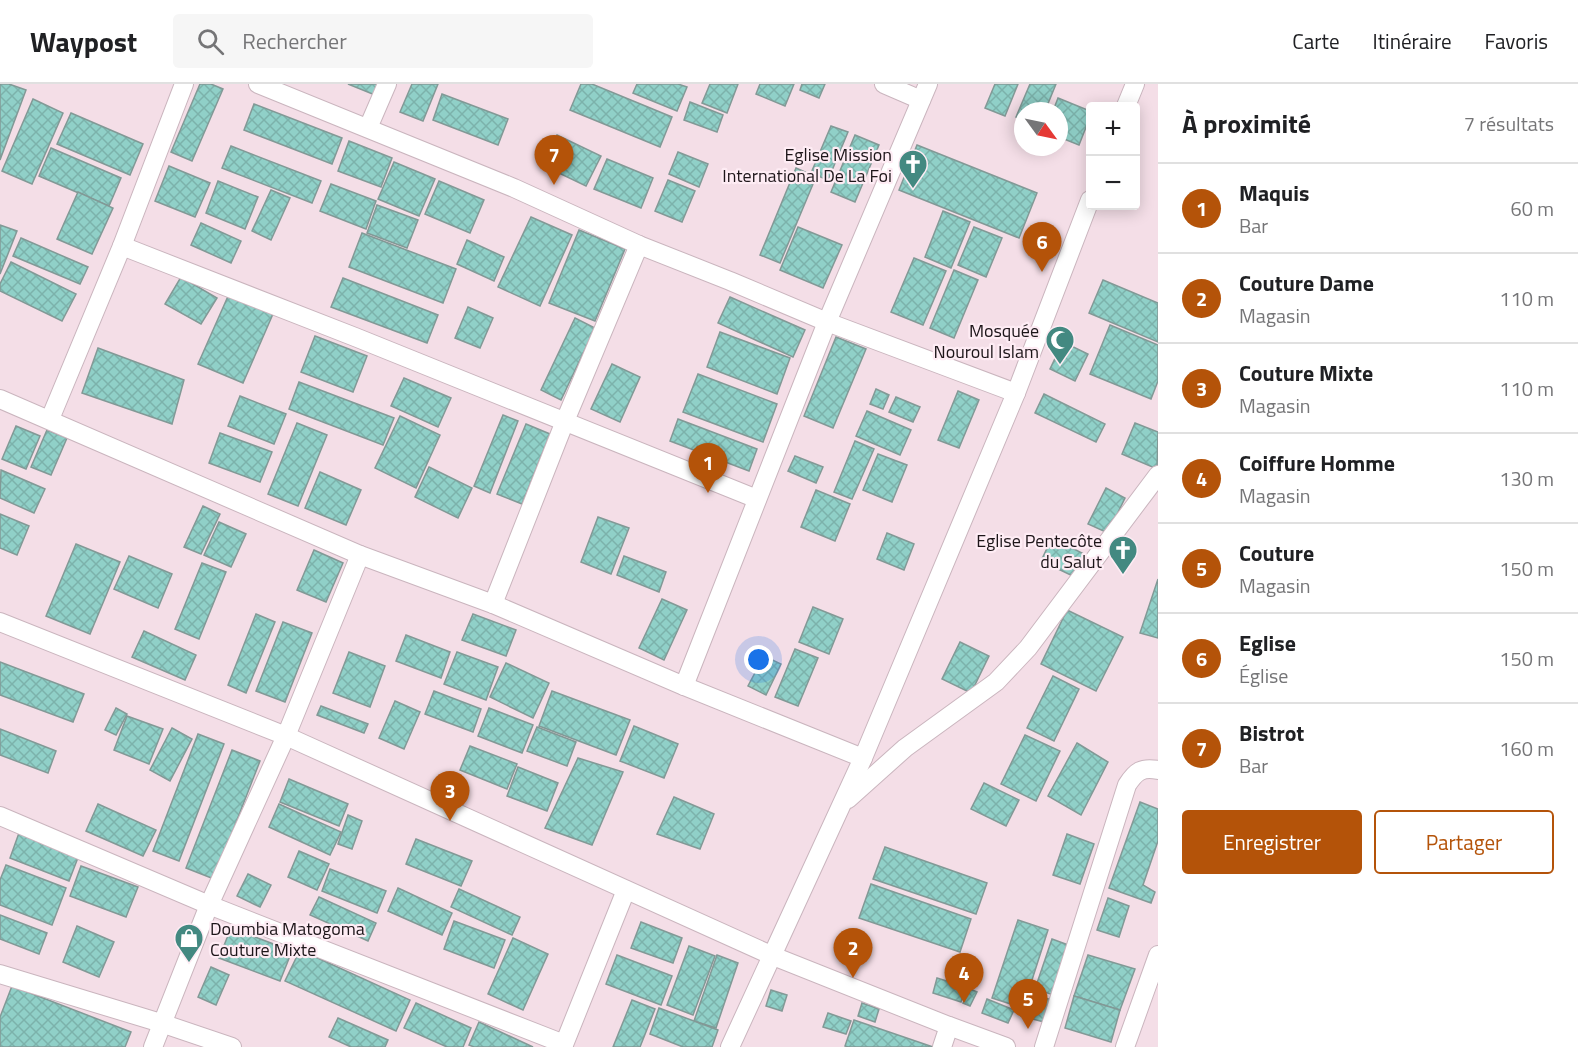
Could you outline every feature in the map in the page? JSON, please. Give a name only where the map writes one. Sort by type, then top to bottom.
[{"type":"street","points":[[50,419],[122,246],[184,84]]},
{"type":"street","points":[[258,84],[514,188],[639,245],[827,322],[1016,393]]},
{"type":"street","points":[[369,128],[387,84]]},
{"type":"street","points":[[684,686],[827,322],[924,92],[884,84]]},
{"type":"street","points":[[1128,102],[1135,84]]},
{"type":"street","points":[[730,1047],[863,758],[1016,393],[1086,210]]},
{"type":"street","points":[[493,604],[565,421],[639,245]]},
{"type":"street","points":[[122,246],[757,499]]},
{"type":"street","points":[[0,399],[360,555],[493,604],[684,686],[863,758]]},
{"type":"street","points":[[841,805],[905,748],[996,682],[1028,648],[1158,475]]},
{"type":"street","points":[[153,1047],[209,905],[286,736],[360,555]]},
{"type":"street","points":[[0,622],[286,736],[773,956],[1006,1047]]},
{"type":"street","points":[[1044,1047],[1127,785],[1134,774],[1142,769],[1158,770]]},
{"type":"street","points":[[0,816],[209,905],[564,1046],[626,890]]},
{"type":"street","points":[[1125,1047],[1158,955]]},
{"type":"street","points":[[0,974],[232,1047]]},
{"type":"street","points":[[942,1047],[949,1026]]},
{"type":"building","points":[[0,84],[9,84],[26,90],[0,160]]},
{"type":"building","points":[[200,84],[211,84],[223,89],[192,161],[171,152]]},
{"type":"building","points":[[348,84],[379,84],[375,95]]},
{"type":"building","points":[[412,84],[438,84],[423,121],[400,112]]},
{"type":"building","points":[[581,84],[592,84],[672,117],[660,147],[570,110]]},
{"type":"building","points":[[637,84],[678,84],[687,87],[677,111],[633,93]]},
{"type":"building","points":[[710,84],[738,84],[727,113],[702,103]]},
{"type":"building","points":[[760,84],[794,84],[785,106],[756,94]]},
{"type":"building","points":[[802,84],[825,84],[819,98],[800,90]]},
{"type":"building","points":[[995,84],[1018,84],[1005,116],[985,108]]},
{"type":"building","points":[[1030,84],[1056,84],[1049,102],[1022,102]]},
{"type":"building","points":[[442,94],[508,119],[498,145],[433,120]]},
{"type":"building","points":[[1058,98],[1068,102],[1056,102]]},
{"type":"building","points":[[33,99],[63,113],[32,184],[2,171]]},
{"type":"building","points":[[690,102],[723,115],[717,132],[684,120]]},
{"type":"building","points":[[1068,102],[1086,109],[1086,127],[1079,145],[1068,141]]},
{"type":"building","points":[[254,104],[342,138],[332,164],[244,130]]},
{"type":"building","points":[[71,113],[143,144],[130,175],[57,144]]},
{"type":"building","points":[[831,126],[848,132],[828,180],[811,173]]},
{"type":"building","points":[[557,135],[601,156],[586,186],[542,165]]},
{"type":"building","points":[[855,135],[879,145],[855,202],[831,192]]},
{"type":"building","points":[[349,141],[392,158],[381,187],[338,171]]},
{"type":"building","points":[[917,145],[1037,193],[1019,238],[899,190]]},
{"type":"building","points":[[231,146],[321,181],[312,203],[222,168]]},
{"type":"building","points":[[51,148],[121,178],[109,206],[39,176]]},
{"type":"building","points":[[678,152],[708,164],[699,187],[669,174]]},
{"type":"building","points":[[607,159],[653,178],[641,208],[594,189]]},
{"type":"building","points":[[394,162],[435,179],[419,216],[378,199]]},
{"type":"building","points":[[169,166],[210,183],[195,217],[155,201]]},
{"type":"building","points":[[796,168],[816,177],[780,263],[760,255]]},
{"type":"building","points":[[668,180],[695,191],[682,222],[655,211]]},
{"type":"building","points":[[218,181],[258,197],[245,229],[206,213]]},
{"type":"building","points":[[439,181],[484,200],[470,233],[425,214]]},
{"type":"building","points":[[331,184],[376,201],[366,229],[320,211]]},
{"type":"building","points":[[271,190],[290,198],[271,240],[252,231]]},
{"type":"building","points":[[78,192],[113,208],[92,254],[57,239]]},
{"type":"building","points":[[377,205],[418,220],[407,248],[367,233]]},
{"type":"building","points":[[943,211],[970,222],[951,268],[925,257]]},
{"type":"building","points":[[531,217],[572,235],[540,306],[498,287]]},
{"type":"building","points":[[201,223],[241,241],[231,263],[191,245]]},
{"type":"building","points":[[0,225],[17,231],[0,274]]},
{"type":"building","points":[[798,227],[842,245],[823,288],[780,270]]},
{"type":"building","points":[[974,227],[1002,238],[986,277],[958,265]]},
{"type":"building","points":[[579,230],[625,249],[595,321],[549,303]]},
{"type":"building","points":[[362,233],[456,269],[443,303],[349,267]]},
{"type":"building","points":[[21,238],[88,267],[80,284],[13,256]]},
{"type":"building","points":[[467,240],[504,257],[494,281],[457,264]]},
{"type":"building","points":[[914,258],[946,271],[923,325],[891,312]]},
{"type":"building","points":[[11,262],[76,294],[62,321],[0,291],[0,284]]},
{"type":"building","points":[[954,270],[978,280],[954,338],[930,328]]},
{"type":"building","points":[[181,277],[217,298],[201,324],[165,304]]},
{"type":"building","points":[[343,278],[438,315],[427,343],[331,307]]},
{"type":"building","points":[[1103,280],[1158,303],[1158,342],[1089,313]]},
{"type":"building","points":[[229,294],[273,314],[243,383],[198,364]]},
{"type":"building","points":[[730,297],[805,330],[793,357],[718,323]]},
{"type":"building","points":[[468,307],[493,318],[480,348],[455,338]]},
{"type":"building","points":[[575,318],[595,328],[561,400],[541,390]]},
{"type":"building","points":[[1110,325],[1158,345],[1158,381],[1151,399],[1090,374]]},
{"type":"building","points":[[720,332],[790,358],[777,394],[707,367]]},
{"type":"building","points":[[315,336],[367,356],[353,392],[301,372]]},
{"type":"building","points":[[836,337],[866,349],[833,428],[804,416]]},
{"type":"building","points":[[1063,342],[1088,354],[1075,381],[1050,369]]},
{"type":"building","points":[[98,348],[184,380],[172,424],[82,393]]},
{"type":"building","points":[[612,364],[640,377],[620,422],[591,409]]},
{"type":"building","points":[[698,374],[777,404],[763,442],[683,412]]},
{"type":"building","points":[[404,378],[451,398],[438,427],[391,406]]},
{"type":"building","points":[[299,382],[394,418],[383,445],[289,409]]},
{"type":"building","points":[[876,389],[889,395],[883,409],[870,404]]},
{"type":"building","points":[[958,391],[979,400],[959,448],[938,440]]},
{"type":"building","points":[[1044,394],[1105,424],[1096,442],[1035,413]]},
{"type":"building","points":[[240,396],[286,414],[274,444],[228,426]]},
{"type":"building","points":[[896,397],[920,407],[913,422],[889,412]]},
{"type":"building","points":[[867,411],[911,430],[900,455],[856,436]]},
{"type":"building","points":[[503,415],[518,421],[490,493],[474,486]]},
{"type":"building","points":[[400,416],[440,435],[416,488],[375,468]]},
{"type":"building","points":[[678,419],[757,449],[749,471],[670,441]]},
{"type":"building","points":[[297,423],[327,435],[298,506],[268,494]]},
{"type":"building","points":[[1135,423],[1158,432],[1157,469],[1122,454]]},
{"type":"building","points":[[526,424],[550,434],[522,504],[497,494]]},
{"type":"building","points":[[16,426],[40,436],[26,469],[2,459]]},
{"type":"building","points":[[47,430],[67,438],[51,475],[31,467]]},
{"type":"building","points":[[220,433],[272,452],[260,482],[209,463]]},
{"type":"building","points":[[855,441],[874,449],[852,499],[834,492]]},
{"type":"building","points":[[878,454],[907,465],[892,502],[863,490]]},
{"type":"building","points":[[795,456],[823,467],[816,483],[788,471]]},
{"type":"building","points":[[429,467],[472,488],[458,518],[415,497]]},
{"type":"building","points":[[1,470],[45,489],[34,513],[0,498]]},
{"type":"building","points":[[320,472],[361,490],[346,525],[305,508]]},
{"type":"building","points":[[1106,488],[1125,498],[1108,533],[1088,524]]},
{"type":"building","points":[[816,490],[850,504],[835,541],[801,527]]},
{"type":"building","points":[[203,506],[220,514],[201,554],[184,547]]},
{"type":"building","points":[[0,514],[29,526],[17,555],[0,548]]},
{"type":"building","points":[[598,517],[629,528],[611,574],[581,562]]},
{"type":"building","points":[[219,522],[246,534],[231,567],[204,555]]},
{"type":"building","points":[[887,533],[914,544],[904,570],[877,559]]},
{"type":"building","points":[[1052,538],[1088,556],[1077,578],[1041,561]]},
{"type":"building","points":[[76,544],[120,562],[90,634],[46,616]]},
{"type":"building","points":[[314,550],[343,563],[326,602],[297,590]]},
{"type":"building","points":[[129,556],[172,574],[158,608],[114,589]]},
{"type":"building","points":[[624,556],[666,572],[659,592],[617,575]]},
{"type":"building","points":[[202,563],[226,572],[199,639],[175,629]]},
{"type":"building","points":[[1158,579],[1158,638],[1140,633]]},
{"type":"building","points":[[662,599],[687,610],[664,660],[639,648]]},
{"type":"building","points":[[813,607],[843,619],[829,654],[799,642]]},
{"type":"building","points":[[1067,610],[1123,637],[1096,691],[1041,664]]},
{"type":"building","points":[[256,614],[275,622],[246,693],[228,685]]},
{"type":"building","points":[[473,614],[516,630],[506,656],[462,640]]},
{"type":"building","points":[[283,622],[312,633],[285,702],[256,691]]},
{"type":"building","points":[[144,631],[196,655],[185,680],[132,657]]},
{"type":"building","points":[[406,635],[450,652],[441,678],[396,661]]},
{"type":"building","points":[[960,642],[989,656],[971,693],[942,679]]},
{"type":"building","points":[[795,649],[818,658],[798,706],[775,697]]},
{"type":"building","points":[[349,652],[385,666],[370,707],[333,693]]},
{"type":"building","points":[[457,652],[498,667],[486,700],[444,684]]},
{"type":"building","points":[[764,656],[781,664],[766,695],[748,686]]},
{"type":"building","points":[[0,662],[84,694],[73,722],[0,695]]},
{"type":"building","points":[[506,663],[549,683],[533,718],[490,697]]},
{"type":"building","points":[[1053,676],[1079,689],[1054,741],[1027,728]]},
{"type":"building","points":[[434,691],[481,709],[473,732],[425,714]]},
{"type":"building","points":[[552,691],[630,720],[616,755],[539,726]]},
{"type":"building","points":[[395,701],[420,712],[404,749],[379,738]]},
{"type":"building","points":[[321,706],[368,724],[364,733],[317,715]]},
{"type":"building","points":[[116,708],[127,714],[116,735],[105,730]]},
{"type":"building","points":[[489,708],[533,725],[522,753],[478,736]]},
{"type":"building","points":[[127,716],[163,729],[149,764],[114,750]]},
{"type":"building","points":[[634,726],[678,744],[664,778],[620,761]]},
{"type":"building","points":[[537,727],[576,742],[567,766],[527,751]]},
{"type":"building","points":[[172,728],[192,739],[170,781],[150,770]]},
{"type":"building","points":[[0,729],[56,751],[48,773],[0,755]]},
{"type":"building","points":[[198,734],[224,744],[179,861],[153,851]]},
{"type":"building","points":[[1025,735],[1060,751],[1036,801],[1001,784]]},
{"type":"building","points":[[1077,743],[1108,762],[1081,815],[1048,796]]},
{"type":"building","points":[[470,746],[517,764],[507,789],[460,770]]},
{"type":"building","points":[[232,750],[260,761],[214,879],[186,868]]},
{"type":"building","points":[[578,758],[623,772],[592,845],[545,828]]},
{"type":"building","points":[[518,767],[558,783],[547,811],[507,796]]},
{"type":"building","points":[[289,779],[348,804],[339,826],[280,802]]},
{"type":"building","points":[[984,783],[1019,800],[1006,826],[971,809]]},
{"type":"building","points":[[674,797],[714,814],[700,849],[657,834]]},
{"type":"building","points":[[1140,802],[1158,809],[1158,841],[1143,885],[1155,892],[1151,903],[1109,888]]},
{"type":"building","points":[[98,804],[156,830],[143,856],[86,831]]},
{"type":"building","points":[[279,804],[341,832],[330,855],[269,827]]},
{"type":"building","points":[[348,815],[362,821],[352,849],[338,844]]},
{"type":"building","points":[[19,833],[79,855],[69,881],[10,858]]},
{"type":"building","points":[[1067,834],[1094,844],[1080,884],[1053,875]]},
{"type":"building","points":[[416,839],[472,861],[461,886],[406,864]]},
{"type":"building","points":[[885,847],[987,883],[976,914],[873,879]]},
{"type":"building","points":[[299,851],[329,864],[317,890],[288,877]]},
{"type":"building","points":[[6,865],[66,888],[52,925],[0,905],[0,880]]},
{"type":"building","points":[[81,866],[138,887],[126,917],[70,896]]},
{"type":"building","points":[[330,869],[386,891],[377,913],[322,891]]},
{"type":"building","points":[[248,874],[271,885],[260,907],[237,896]]},
{"type":"building","points":[[871,884],[971,919],[960,952],[859,918]]},
{"type":"building","points":[[398,888],[452,913],[442,935],[388,911]]},
{"type":"building","points":[[459,889],[520,917],[512,935],[451,907]]},
{"type":"building","points":[[319,897],[376,923],[368,941],[310,915]]},
{"type":"building","points":[[1108,898],[1129,906],[1119,937],[1097,930]]},
{"type":"building","points":[[0,915],[47,933],[39,954],[0,939]]},
{"type":"building","points":[[1018,920],[1048,930],[1023,1008],[992,998]]},
{"type":"building","points":[[454,921],[505,940],[494,968],[444,949]]},
{"type":"building","points":[[641,922],[682,938],[673,963],[631,948]]},
{"type":"building","points":[[77,926],[114,942],[99,977],[63,962]]},
{"type":"building","points":[[231,928],[292,951],[280,981],[219,958]]},
{"type":"building","points":[[513,938],[548,954],[523,1010],[488,994]]},
{"type":"building","points":[[1052,939],[1071,946],[1054,995],[1035,989]]},
{"type":"building","points":[[689,946],[715,956],[693,1015],[667,1005]]},
{"type":"building","points":[[300,950],[410,1000],[396,1031],[285,981]]},
{"type":"building","points":[[617,955],[672,976],[661,1005],[606,984]]},
{"type":"building","points":[[717,955],[738,963],[716,1028],[694,1021]]},
{"type":"building","points":[[1088,955],[1135,969],[1120,1010],[1074,996]]},
{"type":"building","points":[[211,967],[229,975],[216,1005],[198,997]]},
{"type":"building","points":[[937,978],[966,987],[961,1002],[933,993]]},
{"type":"building","points":[[12,986],[131,1032],[125,1047],[0,1047],[0,1017]]},
{"type":"building","points":[[970,989],[977,992],[970,1006],[963,1003]]},
{"type":"building","points":[[771,990],[787,995],[782,1011],[766,1006]]},
{"type":"building","points":[[1028,993],[1059,1002],[1052,1024],[1021,1016]]},
{"type":"building","points":[[1074,996],[1120,1010],[1111,1042],[1065,1028]]},
{"type":"building","points":[[987,999],[1014,1010],[1008,1023],[982,1013]]},
{"type":"building","points":[[632,1000],[655,1009],[640,1047],[613,1047]]},
{"type":"building","points":[[416,1003],[471,1028],[463,1047],[447,1047],[404,1028]]},
{"type":"building","points":[[862,1003],[879,1009],[875,1022],[858,1016]]},
{"type":"building","points":[[659,1008],[718,1030],[712,1047],[683,1047],[650,1034]]},
{"type":"building","points":[[828,1013],[851,1021],[846,1034],[823,1027]]},
{"type":"building","points":[[338,1018],[388,1040],[385,1047],[351,1047],[329,1037]]},
{"type":"building","points":[[854,1020],[933,1047],[845,1046]]},
{"type":"building","points":[[479,1022],[533,1047],[474,1047],[469,1045]]},
{"type":"place","name":"Bistrot","points":[[554,185]]},
{"type":"place","name":"Eglise Mission International De La Foi","points":[[913,190]]},
{"type":"place","name":"Eglise","points":[[1042,272]]},
{"type":"place","name":"Mosquée Nouroul Islam","points":[[1060,366]]},
{"type":"place","name":"Maquis","points":[[708,493]]},
{"type":"place","name":"Eglise Pentecôte du Salut","points":[[1123,576]]},
{"type":"place","name":"Couture Mixte","points":[[450,821]]},
{"type":"place","name":"Doumbia Matogoma Couture Mixte","points":[[189,964]]},
{"type":"place","name":"Couture Dame","points":[[853,978]]},
{"type":"place","name":"Coiffure Homme","points":[[964,1003]]},
{"type":"place","name":"Couture","points":[[1028,1029]]}]
